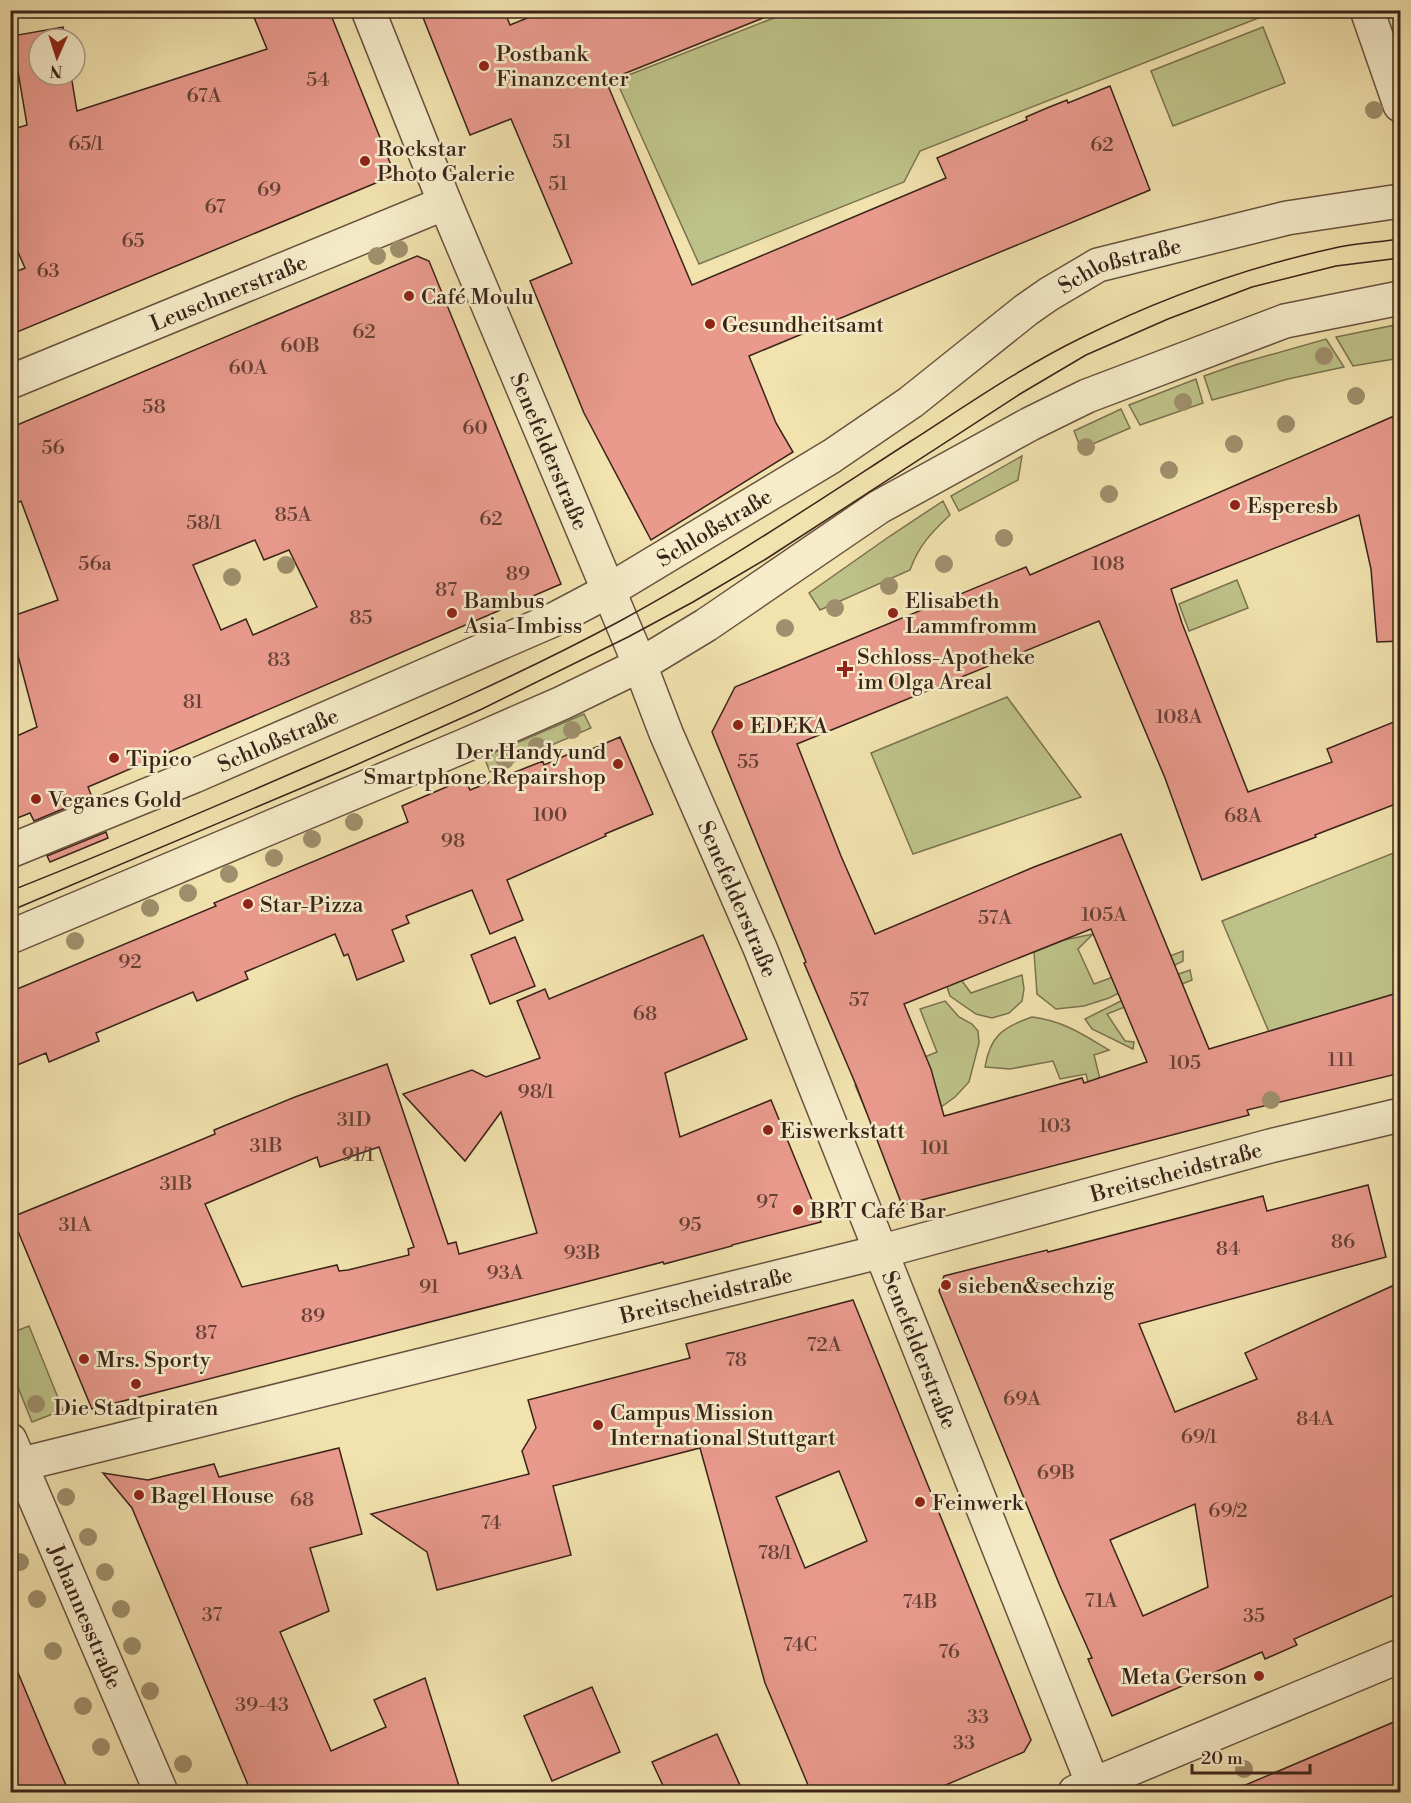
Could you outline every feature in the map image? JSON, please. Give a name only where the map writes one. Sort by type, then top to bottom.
[{"type":"street","name":"Senefelderstraße","points":[[368,10],[445,203],[666,733],[760,948],[1088,1790]]},
{"type":"street","points":[[1367,10],[1401,105]]},
{"type":"street","name":"Schloßstraße","points":[[10,851],[205,772],[555,619],[608,591],[832,456],[911,402],[1034,305],[1098,265],[1287,218],[1401,201]]},
{"type":"street","name":"Leuschnerstraße","points":[[10,382],[445,203]]},
{"type":"street","points":[[10,937],[466,745],[640,666],[706,625],[879,507],[1030,424],[1087,396],[1285,321],[1401,298]]},
{"type":"street","name":"Breitscheidstraße","points":[[14,1457],[879,1252],[1270,1146],[1401,1115]]},
{"type":"street","name":"Johannesstraße","points":[[14,1457],[161,1792]]},
{"type":"street","points":[[1088,1790],[1401,1656]]},
{"type":"green space","points":[[794,10],[1276,11],[920,151],[904,182],[699,264],[616,80]]},
{"type":"green space","points":[[1263,27],[1285,83],[1173,126],[1151,71]]},
{"type":"green space","points":[[1400,324],[1400,358],[1353,366],[1336,337]]},
{"type":"green space","points":[[1326,339],[1344,367],[1288,379],[1212,400],[1204,376]]},
{"type":"green space","points":[[1196,379],[1203,403],[1140,425],[1129,405]]},
{"type":"green space","points":[[1121,409],[1130,428],[1081,449],[1074,431]]},
{"type":"green space","points":[[1022,456],[1018,480],[959,511],[951,496]]},
{"type":"green space","points":[[943,501],[950,515],[926,540],[917,553],[910,570],[820,610],[809,593]]},
{"type":"green space","points":[[1237,580],[1248,608],[1189,631],[1179,604]]},
{"type":"green space","points":[[1007,697],[1081,797],[913,854],[871,753]]},
{"type":"green space","points":[[584,714],[591,728],[490,772],[484,757]]},
{"type":"green space","points":[[1396,852],[1400,902],[1400,992],[1269,1032],[1222,921]]},
{"type":"green space","points":[[939,926],[962,981],[971,993],[1022,975],[1024,989],[1022,1001],[1009,1013],[992,1018],[976,1014],[950,996]]},
{"type":"green space","points":[[1093,934],[1078,949],[1094,984],[1183,951],[1183,961],[1109,998],[1084,1006],[1056,1009],[1037,994],[1034,952],[1064,940]]},
{"type":"green space","points":[[1190,970],[1192,980],[1107,1014],[1125,1041],[1134,1042],[1133,1049],[1092,1029],[1085,1019],[1127,998],[1145,986]]},
{"type":"green space","points":[[945,1001],[959,1017],[972,1024],[978,1031],[979,1043],[969,1082],[955,1097],[941,1107],[866,1111],[855,1085],[937,1052],[920,1009]]},
{"type":"green space","points":[[1032,1017],[1063,1025],[1109,1050],[1094,1055],[1102,1087],[1105,1148],[1086,1074],[1060,1079],[1053,1061],[1010,1069],[985,1067],[990,1048],[999,1034]]},
{"type":"green space","points":[[29,1326],[63,1410],[32,1422],[11,1370],[11,1333]]},
{"type":"building","points":[[251,10],[329,10],[395,175],[10,335],[10,274],[25,268],[10,234],[10,130],[27,125],[12,36],[27,33],[27,87],[73,87],[77,111],[267,49]]},
{"type":"building","name":"Gesundheitsamt","points":[[420,10],[504,10],[510,25],[547,10],[778,10],[778,12],[606,81],[692,285],[946,178],[937,158],[1027,120],[1026,117],[1047,108],[1067,100],[1068,103],[1110,86],[1150,190],[749,356],[776,423],[793,452],[651,540],[584,413],[530,281],[572,263],[511,119],[470,135]]},
{"type":"building","points":[[417,256],[429,261],[561,584],[88,787],[92,797],[34,821],[30,813],[10,821],[10,739],[37,727],[17,652],[10,654],[10,617],[58,600],[21,501],[10,506],[10,428]],"holes":[[[255,540],[264,560],[289,550],[317,607],[253,635],[246,619],[221,630],[193,565]]]},
{"type":"building","points":[[1401,413],[1401,641],[1377,642],[1371,569],[1359,515],[1171,589],[1248,792],[1332,762],[1327,749],[1401,719],[1401,802],[1202,880],[1165,778],[1099,621],[797,744],[841,856],[875,934],[1034,867],[1121,834],[1209,1049],[1401,992],[1401,1073],[1247,1110],[1249,1115],[902,1205],[856,1085],[804,963],[806,962],[712,732],[735,687],[1026,567],[1030,575]],"holes":[[[1091,929],[1147,1062],[1084,1083],[1082,1078],[944,1116],[931,1069],[904,1004]]]},
{"type":"building","points":[[620,737],[653,814],[507,880],[523,920],[490,934],[472,890],[406,916],[409,923],[392,930],[404,961],[357,980],[348,954],[344,956],[335,934],[245,972],[248,979],[197,1001],[193,992],[96,1033],[99,1041],[49,1062],[46,1053],[10,1068],[10,992],[216,906],[214,903],[408,822],[402,806],[465,779],[470,790],[543,761],[544,765],[571,753],[573,757]]},
{"type":"building","points":[[106,832],[108,838],[50,862],[47,856]]},
{"type":"building","points":[[703,935],[747,1039],[665,1073],[680,1137],[771,1100],[821,1222],[92,1409],[12,1217],[215,1134],[214,1130],[295,1097],[387,1064],[448,1244],[456,1242],[459,1254],[537,1233],[501,1112],[465,1161],[403,1094],[472,1070],[486,1077],[540,1058],[517,1001],[545,989],[549,999]],"holes":[[[379,1147],[414,1247],[408,1249],[409,1255],[348,1270],[339,1271],[337,1265],[242,1287],[205,1204],[317,1157],[320,1167]]]},
{"type":"building","points":[[515,937],[535,986],[490,1004],[471,955]]},
{"type":"building","points":[[1368,1185],[1386,1257],[1139,1324],[1175,1412],[1257,1379],[1245,1353],[1401,1282],[1401,1592],[1294,1639],[1297,1645],[1265,1659],[1262,1652],[1112,1716],[1088,1659],[1092,1658],[1060,1586],[939,1291],[944,1276],[1047,1250],[1048,1252],[1263,1196],[1267,1211]],"holes":[[[1195,1504],[1208,1587],[1143,1616],[1110,1540]]]},
{"type":"building","points":[[853,1300],[1031,1740],[1024,1752],[929,1792],[811,1792],[765,1683],[700,1448],[553,1486],[571,1555],[437,1590],[427,1552],[371,1514],[529,1474],[522,1451],[536,1428],[528,1400],[690,1358],[686,1344]],"holes":[[[839,1471],[867,1541],[805,1568],[776,1497]]]},
{"type":"building","points":[[339,1448],[362,1534],[310,1548],[329,1611],[280,1632],[331,1751],[386,1727],[374,1700],[425,1678],[459,1786],[443,1792],[251,1792],[132,1508],[103,1473],[148,1480],[214,1464],[219,1477]]},
{"type":"building","points":[[11,1656],[47,1742],[69,1792],[10,1792]]},
{"type":"building","points":[[592,1687],[620,1752],[552,1781],[524,1716]]},
{"type":"building","points":[[1401,1719],[1401,1792],[1229,1792]]},
{"type":"building","points":[[717,1734],[743,1792],[666,1792],[652,1762]]},
{"type":"tram line","points":[[10,891],[158,831],[384,733],[503,680],[582,641],[658,600],[731,556],[1017,373],[1114,322],[1208,284],[1273,263],[1354,244],[1400,239]]},
{"type":"tram line","points":[[10,911],[349,768],[482,709],[628,637],[766,559],[1020,394],[1086,355],[1168,319],[1252,287],[1336,266],[1400,258]]},
{"type":"place","name":"Postbank Finanzcenter","points":[[484,66]]},
{"type":"place","name":"Rockstar Photo Galerie","points":[[365,161]]},
{"type":"place","name":"Café Moulu","points":[[409,296]]},
{"type":"place","name":"Gesundheitsamt","points":[[710,324]]},
{"type":"place","name":"Esperesb","points":[[1235,505]]},
{"type":"place","name":"Bambus Asia-Imbiss","points":[[452,613]]},
{"type":"place","name":"Elisabeth Lammfromm","points":[[893,613]]},
{"type":"place","name":"Schloss-Apotheke im Olga Areal","points":[[845,669]]},
{"type":"place","name":"EDEKA","points":[[738,725]]},
{"type":"place","name":"Tipico","points":[[114,758]]},
{"type":"place","name":"Der Handy und Smartphone Repairshop","points":[[618,764]]},
{"type":"place","name":"Veganes Gold","points":[[36,799]]},
{"type":"place","name":"Star-Pizza","points":[[248,904]]},
{"type":"place","name":"Eiswerkstatt","points":[[768,1130]]},
{"type":"place","name":"BRT Café Bar","points":[[798,1210]]},
{"type":"place","name":"sieben&sechzig","points":[[946,1285]]},
{"type":"place","name":"Mrs. Sporty","points":[[84,1359]]},
{"type":"place","name":"Die Stadtpiraten","points":[[136,1384]]},
{"type":"place","name":"Campus Mission International Stuttgart","points":[[598,1425]]},
{"type":"place","name":"Bagel House","points":[[139,1495]]},
{"type":"place","name":"Feinwerk","points":[[920,1502]]},
{"type":"place","name":"Meta Gerson","points":[[1259,1676]]}]
